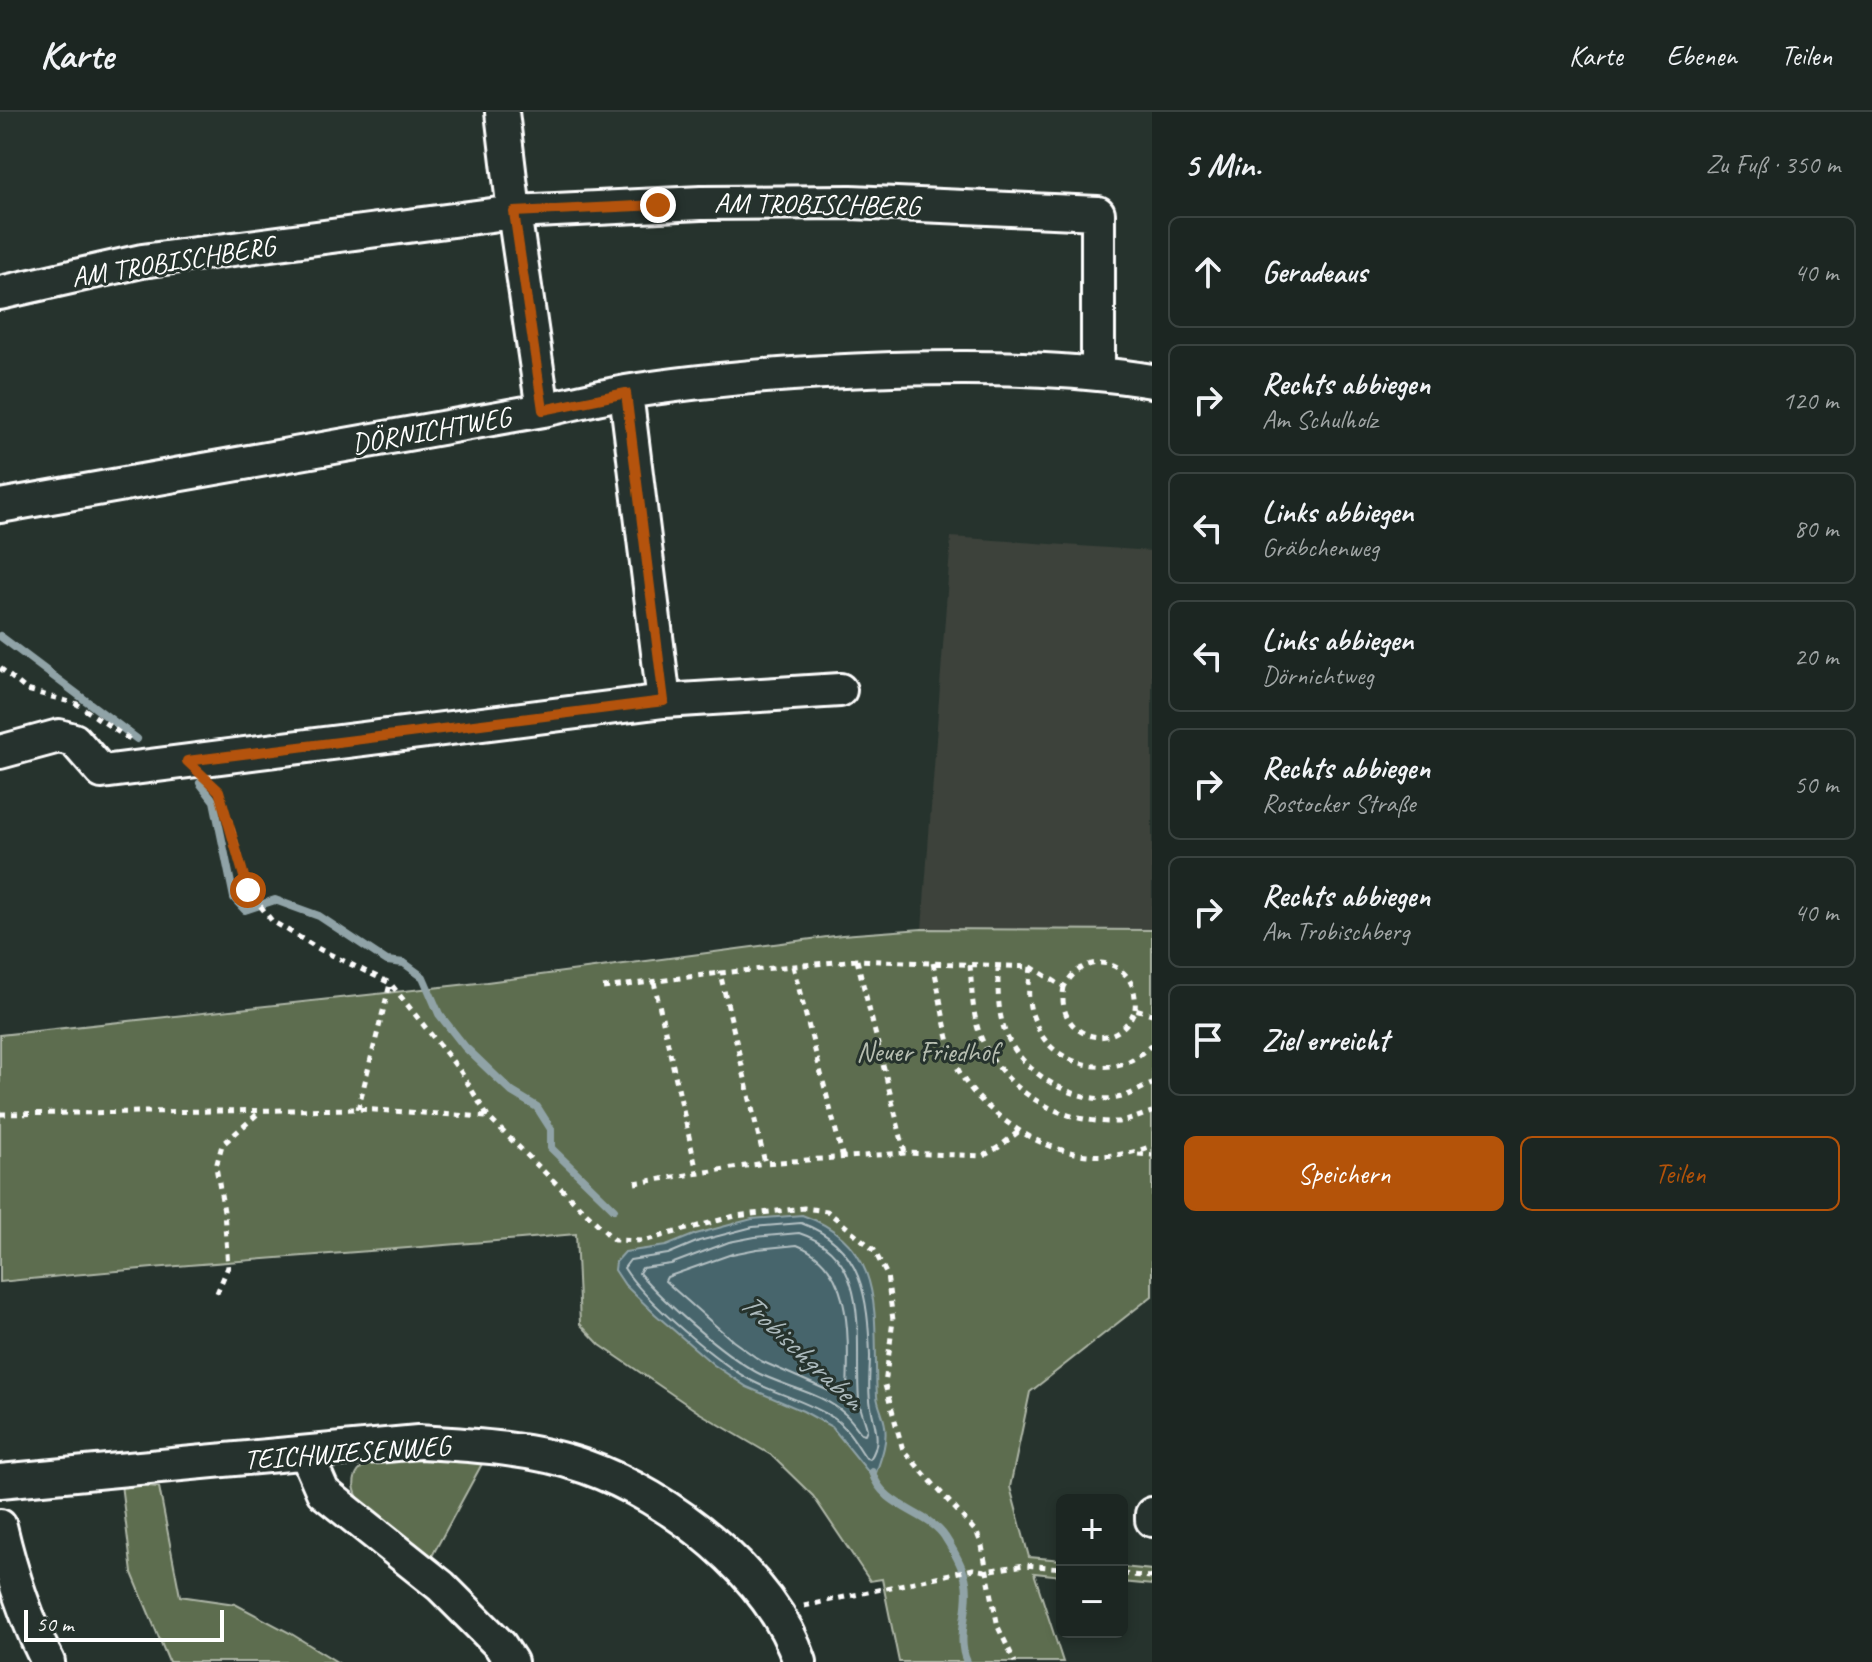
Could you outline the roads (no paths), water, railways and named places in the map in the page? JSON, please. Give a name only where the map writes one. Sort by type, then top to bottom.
[{"type":"street","points":[[502,112],[543,410]]},
{"type":"street","name":"AM TROBISCHBERG","points":[[0,293],[142,261],[514,212],[701,203],[851,202],[1098,213],[1098,372]]},
{"type":"street","name":"DÖRNICHTWEG","points":[[0,506],[626,393],[830,372],[967,367],[1098,372],[1152,381]]},
{"type":"street","points":[[626,393],[664,701]]},
{"type":"street","points":[[0,752],[59,736],[74,740],[102,772],[664,701],[840,690]]},
{"type":"street","name":"TEICHWIESENWEG","points":[[0,1481],[418,1442],[476,1445],[585,1467],[631,1487],[676,1515],[733,1559],[776,1614],[800,1662]]},
{"type":"street","points":[[306,1453],[323,1492],[441,1586],[500,1645],[511,1662]]},
{"type":"street","points":[[1152,1514],[1152,1520]]},
{"type":"street","points":[[0,1526],[11,1571],[48,1662]]},
{"type":"water","points":[[802,1215],[831,1229],[851,1246],[864,1266],[871,1289],[875,1314],[877,1396],[886,1433],[874,1479],[832,1427],[747,1387],[714,1365],[655,1314],[625,1285],[615,1270],[616,1262],[625,1252],[666,1246],[696,1234],[752,1219]]},
{"type":"waterway","name":"Trobischgraben","points":[[0,636],[137,739]]},
{"type":"waterway","name":"Trobischgraben","points":[[200,783],[214,801],[234,898],[245,910],[275,900],[319,916],[387,961],[404,963],[423,977],[439,1014],[465,1047],[512,1092],[537,1107],[551,1129],[551,1148],[614,1209]]},
{"type":"waterway","name":"Trobischgraben","points":[[872,1472],[886,1494],[938,1529],[957,1559],[965,1577],[967,1592],[962,1643],[967,1662]]},
{"type":"park label","name":"Neuer Friedhof","points":[[927,1051]]}]
